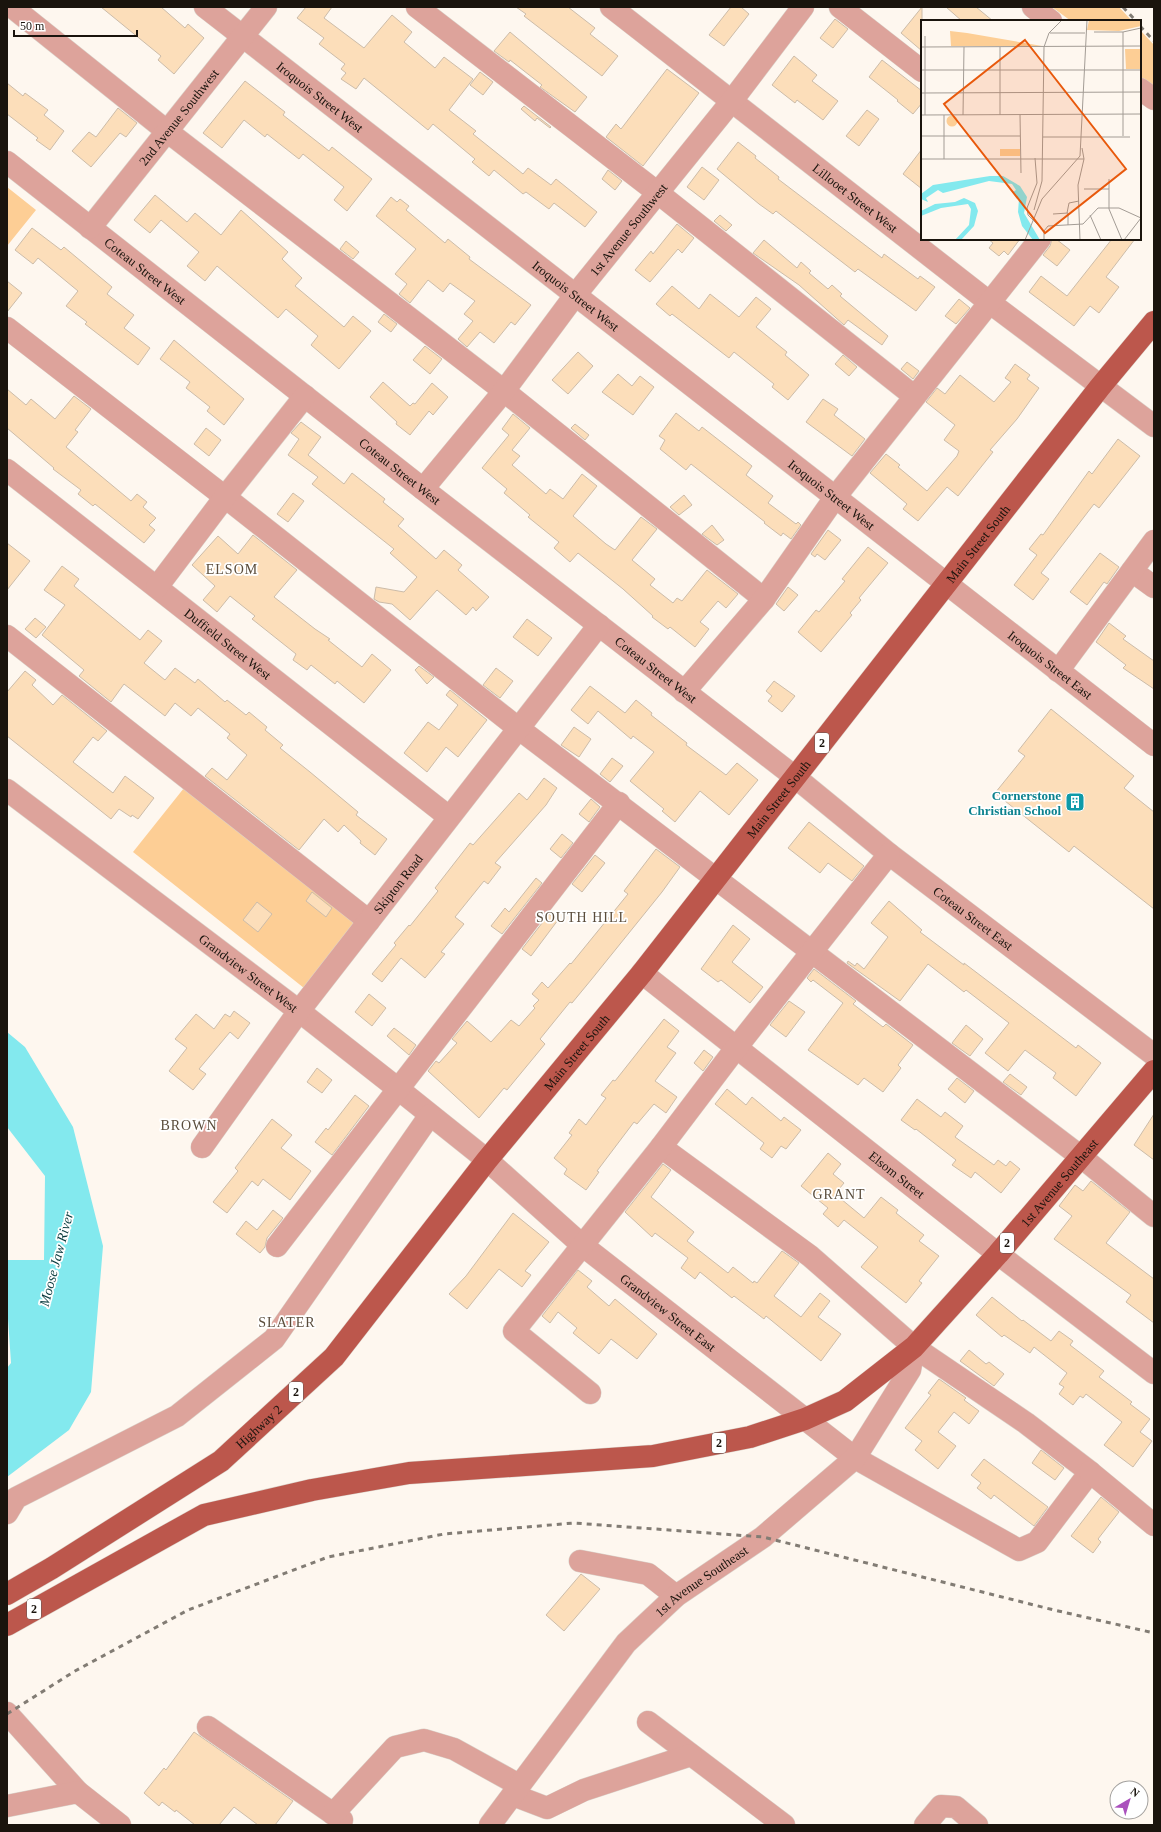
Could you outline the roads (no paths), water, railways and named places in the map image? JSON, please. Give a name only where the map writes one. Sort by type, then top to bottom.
[{"type":"main road","name":"Main Street South","points":[[487,1160],[642,973],[1100,387],[1154,322]]},
{"type":"main road","name":"1st Avenue Southeast","points":[[7,1625],[204,1515],[312,1490],[409,1473],[653,1456],[750,1438],[805,1419],[845,1401],[914,1347],[998,1254],[1154,1071]]},
{"type":"main road","name":"Highway 2","points":[[7,1594],[52,1568],[221,1462],[334,1357],[487,1160]]},
{"type":"street","points":[[12,7],[168,132],[504,391],[764,599]]},
{"type":"street","name":"Iroquois Street West","points":[[205,7],[947,582]]},
{"type":"street","name":"2nd Avenue Southwest","points":[[90,228],[168,132],[266,7]]},
{"type":"street","points":[[417,7],[658,193],[914,396]]},
{"type":"street","name":"Lillooet Street West","points":[[611,7],[989,302],[1100,387],[1154,426]]},
{"type":"street","name":"1st Avenue Southwest","points":[[423,490],[504,391],[576,294],[732,102],[803,7]]},
{"type":"street","points":[[840,7],[921,70]]},
{"type":"street","points":[[1033,7],[1050,20]]},
{"type":"street","name":"Coteau Street West","points":[[7,162],[306,396],[423,490],[796,777]]},
{"type":"street","points":[[684,692],[764,599],[836,496],[1039,240]]},
{"type":"street","points":[[7,328],[225,497],[518,728],[619,803],[1080,1156],[1154,1216]]},
{"type":"street","points":[[157,587],[225,497],[306,396]]},
{"type":"street","name":"Duffield Street West","points":[[7,470],[449,816]]},
{"type":"street","points":[[1058,671],[1154,541]]},
{"type":"street","points":[[1132,571],[1154,587]]},
{"type":"street","name":"Iroquois Street East","points":[[947,582],[1058,671],[1154,745]]},
{"type":"street","name":"Skipton Road","points":[[202,1147],[299,1011],[449,816],[599,625]]},
{"type":"street","points":[[7,636],[369,921]]},
{"type":"street","name":"Coteau Street East","points":[[796,777],[889,854],[1154,1055]]},
{"type":"street","name":"Grandview Street West","points":[[7,790],[299,1011],[487,1160]]},
{"type":"street","points":[[277,1246],[619,803]]},
{"type":"street","points":[[590,1393],[514,1332],[661,1147],[736,1048],[889,854]]},
{"type":"street","name":"Elsom Street","points":[[642,973],[998,1254],[1154,1373]]},
{"type":"street","points":[[7,1514],[16,1498],[177,1416],[274,1339],[430,1115]]},
{"type":"street","points":[[661,1147],[810,1256],[914,1347],[1026,1423],[1090,1472],[1154,1525]]},
{"type":"street","name":"Grandview Street East","points":[[487,1160],[582,1245],[855,1458],[1019,1550],[1037,1542],[1090,1472]]},
{"type":"street","name":"1st Avenue Southeast","points":[[490,1825],[626,1643],[676,1596],[763,1537],[855,1458],[910,1370],[914,1347]]},
{"type":"street","points":[[580,1561],[648,1574],[676,1596]]},
{"type":"street","points":[[7,1713],[78,1792],[120,1825]]},
{"type":"street","points":[[648,1722],[784,1825]]},
{"type":"street","points":[[208,1727],[340,1821],[395,1747],[424,1740],[454,1749],[516,1790],[547,1808],[584,1790],[691,1755]]},
{"type":"street","points":[[7,1806],[78,1792]]},
{"type":"street","points":[[925,1825],[941,1806],[956,1807],[977,1825]]},
{"type":"water","name":"Moose Jaw River","points":[[7,1032],[25,1047],[73,1127],[103,1246],[91,1392],[69,1430],[7,1477],[7,1368],[11,1363],[7,1304],[7,1260],[44,1260],[45,1176],[7,1127]]},
{"type":"railway","points":[[1123,7],[1135,20]]},
{"type":"railway","points":[[1141,27],[1154,41]]},
{"type":"railway","points":[[7,1714],[75,1671],[188,1610],[328,1557],[444,1534],[574,1523],[763,1537],[1054,1610],[1154,1633]]},
{"type":"place","name":"Cornerstone Christian School","points":[[1075,802]]},
{"type":"district","name":"ELSOM","points":[[232,569]]},
{"type":"district","name":"SOUTH HILL","points":[[582,917]]},
{"type":"district","name":"BROWN","points":[[189,1125]]},
{"type":"district","name":"GRANT","points":[[839,1194]]},
{"type":"district","name":"SLATER","points":[[287,1322]]}]
